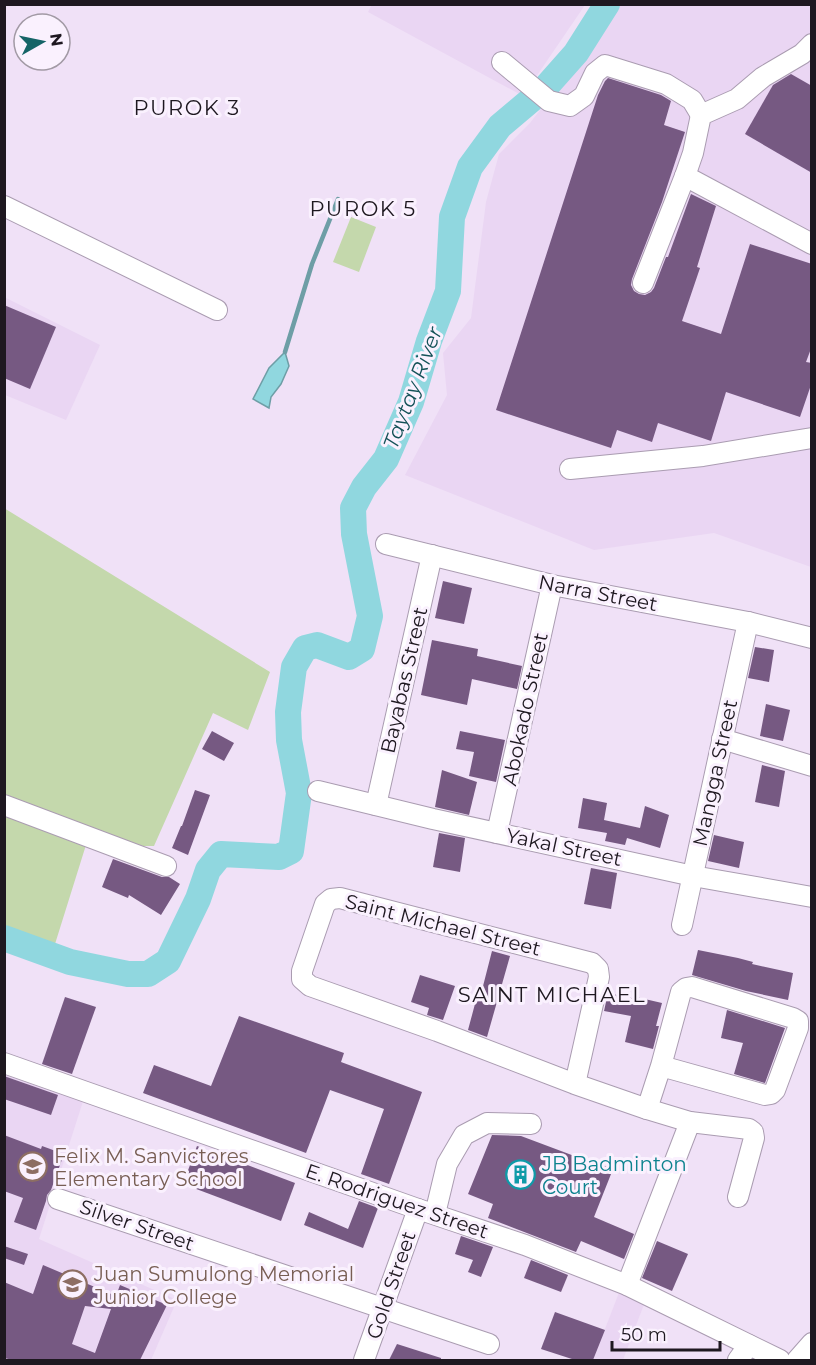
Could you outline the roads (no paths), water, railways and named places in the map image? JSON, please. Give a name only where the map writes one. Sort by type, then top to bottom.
[{"type":"street","points":[[701,115],[737,99],[764,77],[802,54],[812,44]]},
{"type":"street","points":[[502,62],[549,101],[570,106],[584,96],[595,73],[605,65],[666,84],[692,100],[701,115],[693,153],[643,283]]},
{"type":"street","points":[[685,176],[812,244]]},
{"type":"street","points":[[4,206],[217,310]]},
{"type":"street","points":[[570,469],[703,456],[812,438]]},
{"type":"street","name":"Narra Street","points":[[386,544],[552,585],[748,622],[812,638]]},
{"type":"street","name":"Bayabas Street","points":[[376,805],[432,555]]},
{"type":"street","name":"Abokado Street","points":[[497,833],[552,585]]},
{"type":"street","name":"Mangga Street","points":[[682,925],[748,622]]},
{"type":"street","points":[[722,739],[812,766]]},
{"type":"street","name":"Yakal Street","points":[[318,791],[693,876],[812,897]]},
{"type":"street","points":[[4,805],[166,866]]},
{"type":"street","name":"Saint Michael Street","points":[[575,1084],[599,977],[598,969],[592,963],[340,898],[331,899],[325,904],[302,971],[302,980],[310,986],[575,1084],[647,1109],[690,1122],[749,1129],[753,1132],[754,1138],[738,1197]]},
{"type":"street","points":[[647,1109],[681,992],[686,988],[692,987],[798,1021],[798,1028],[779,1080],[771,1094],[765,1095],[661,1066]]},
{"type":"street","name":"E. Rodriguez Street","points":[[4,1063],[525,1245],[627,1285],[743,1353],[780,1360]]},
{"type":"street","points":[[627,1285],[690,1122]]},
{"type":"street","name":"Gold Street","points":[[364,1360],[383,1308],[447,1164],[464,1135],[487,1123],[531,1124]]},
{"type":"street","name":"Silver Street","points":[[58,1199],[489,1344]]},
{"type":"street","points":[[797,1360],[812,1343]]},
{"type":"waterway","name":"Taytay River","points":[[4,938],[70,962],[128,974],[148,974],[168,961],[198,899],[208,870],[221,854],[279,857],[291,851],[299,793],[289,740],[288,712],[294,667],[305,648],[317,645],[349,657],[362,649],[370,616],[354,534],[353,508],[364,487],[386,459],[411,402],[429,341],[448,291],[452,217],[470,167],[500,126],[545,88],[576,53],[607,4]]},
{"type":"waterway","points":[[285,352],[312,264],[338,199]]},
{"type":"place","name":"Felix M. Sanvictores Elementary School","points":[[33,1167]]},
{"type":"place","name":"JB Badminton Court","points":[[521,1175]]},
{"type":"place","name":"Juan Sumulong Memorial Junior College","points":[[73,1285]]},
{"type":"district","name":"PUROK 3","points":[[187,108]]},
{"type":"district","name":"PUROK 5","points":[[363,209]]},
{"type":"district","name":"SAINT MICHAEL","points":[[552,995]]}]
